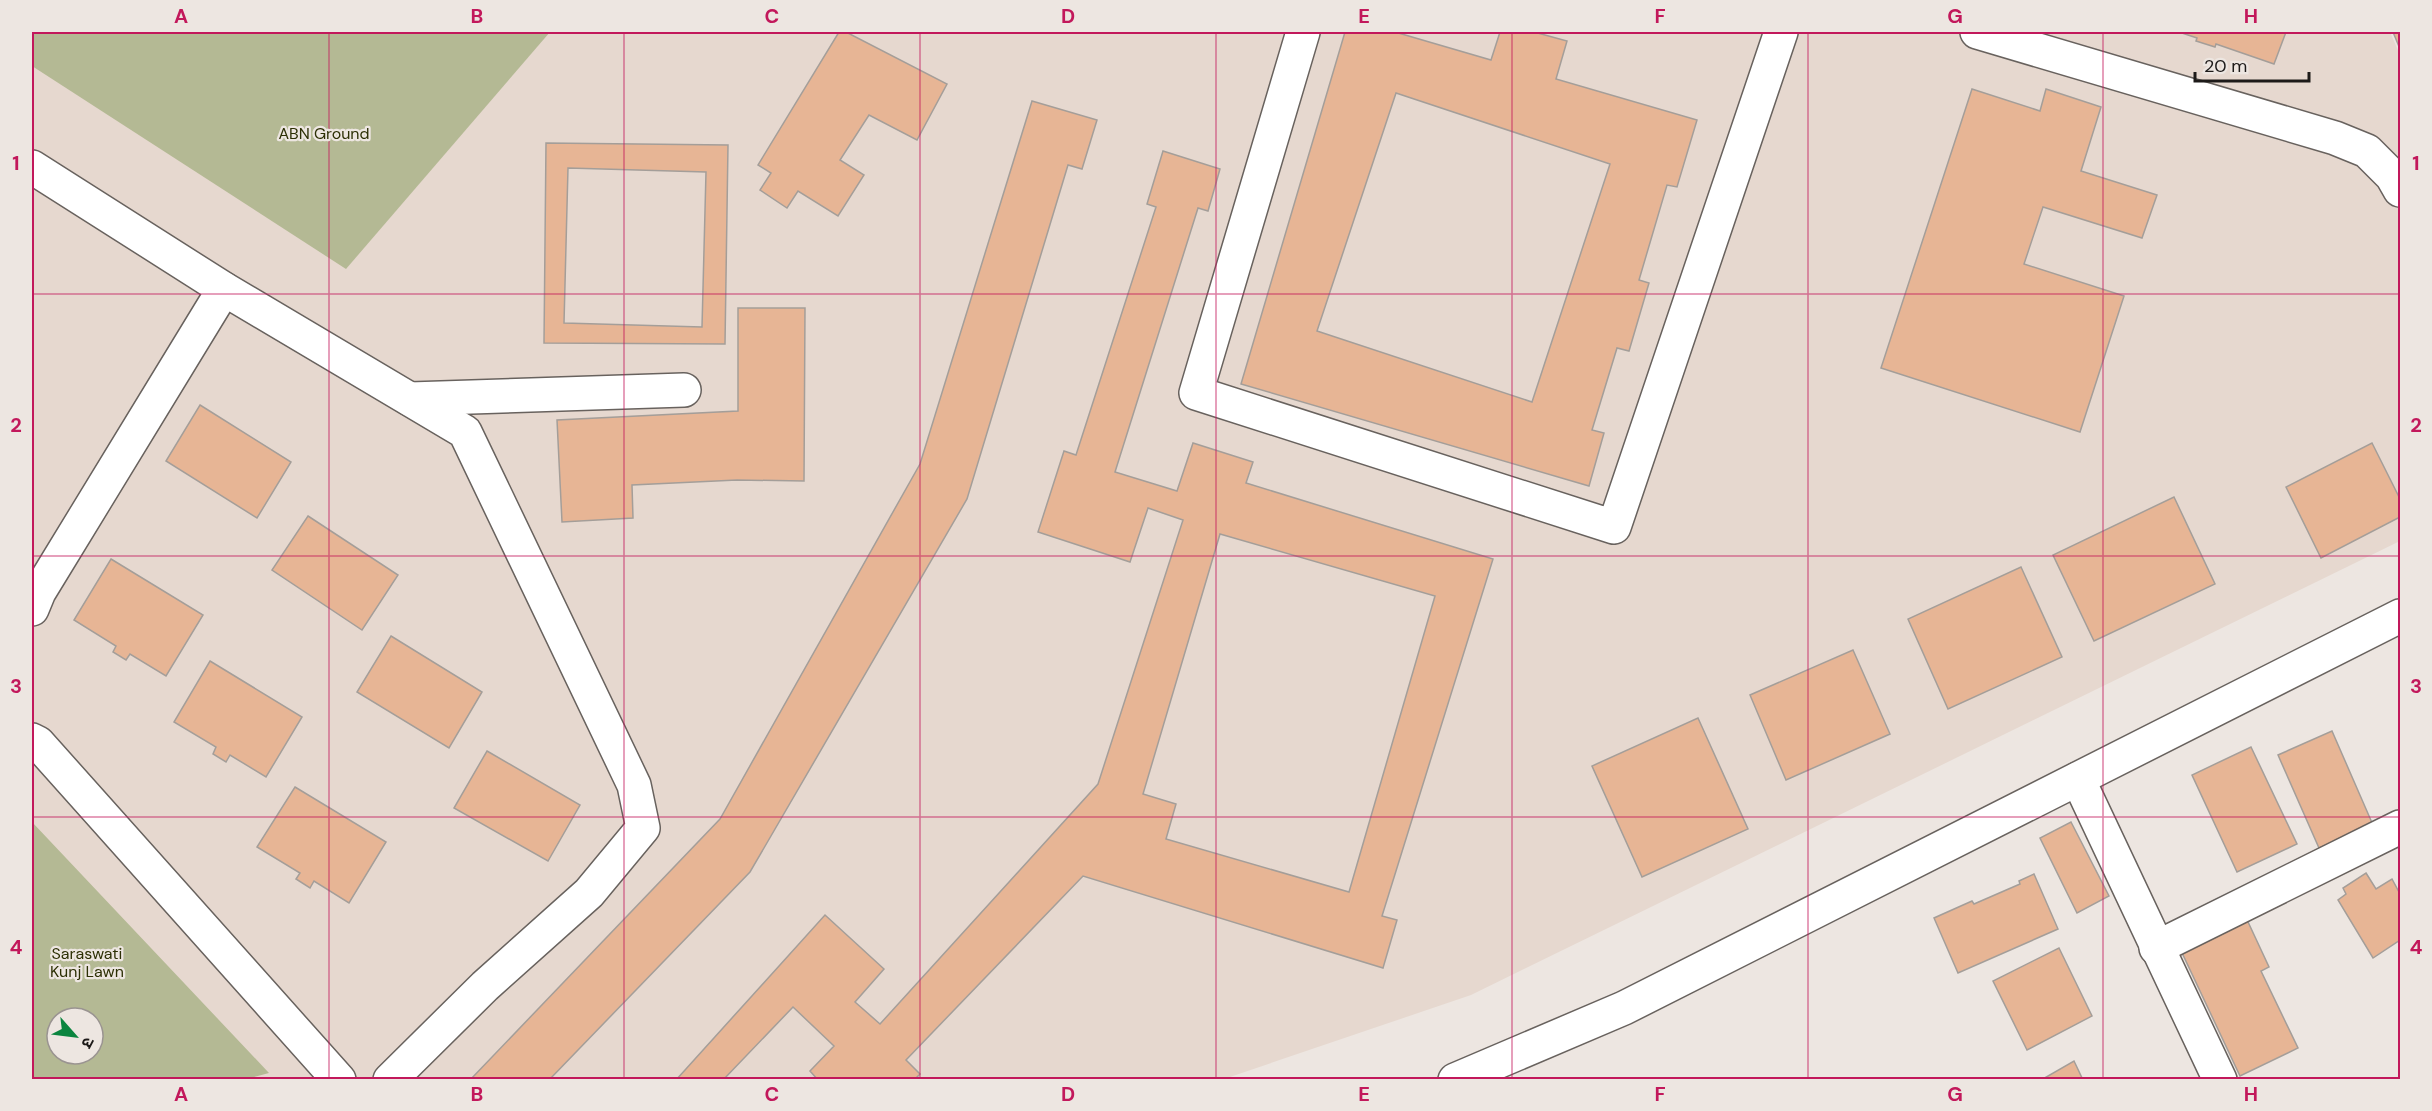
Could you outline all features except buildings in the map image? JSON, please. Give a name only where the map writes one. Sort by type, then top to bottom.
[{"type":"street","points":[[1303,32],[1196,393],[1614,527],[1781,32]]},
{"type":"street","points":[[1977,32],[2335,138],[2367,151],[2392,176],[2400,190]]},
{"type":"street","points":[[32,167],[224,289],[465,432],[634,785],[643,828],[588,892],[485,986],[390,1080]]},
{"type":"street","points":[[32,609],[39,592],[224,289]]},
{"type":"street","points":[[410,399],[684,390]]},
{"type":"street","points":[[1455,1080],[1522,1065],[1624,1008],[2400,616]]},
{"type":"street","points":[[32,740],[38,743],[339,1080]]},
{"type":"street","points":[[2078,779],[2220,1080]]},
{"type":"street","points":[[2156,948],[2400,827]]},
{"type":"shaded area","points":[[32,32],[2390,32],[2400,55],[2400,541],[1471,995],[1224,1079],[32,1079]]},
{"type":"green space","name":"ABN Ground","points":[[32,32],[550,32],[346,269],[32,66]]},
{"type":"green space","name":"Saraswati Kunj Lawn","points":[[32,822],[269,1073],[243,1080],[32,1079]]}]
